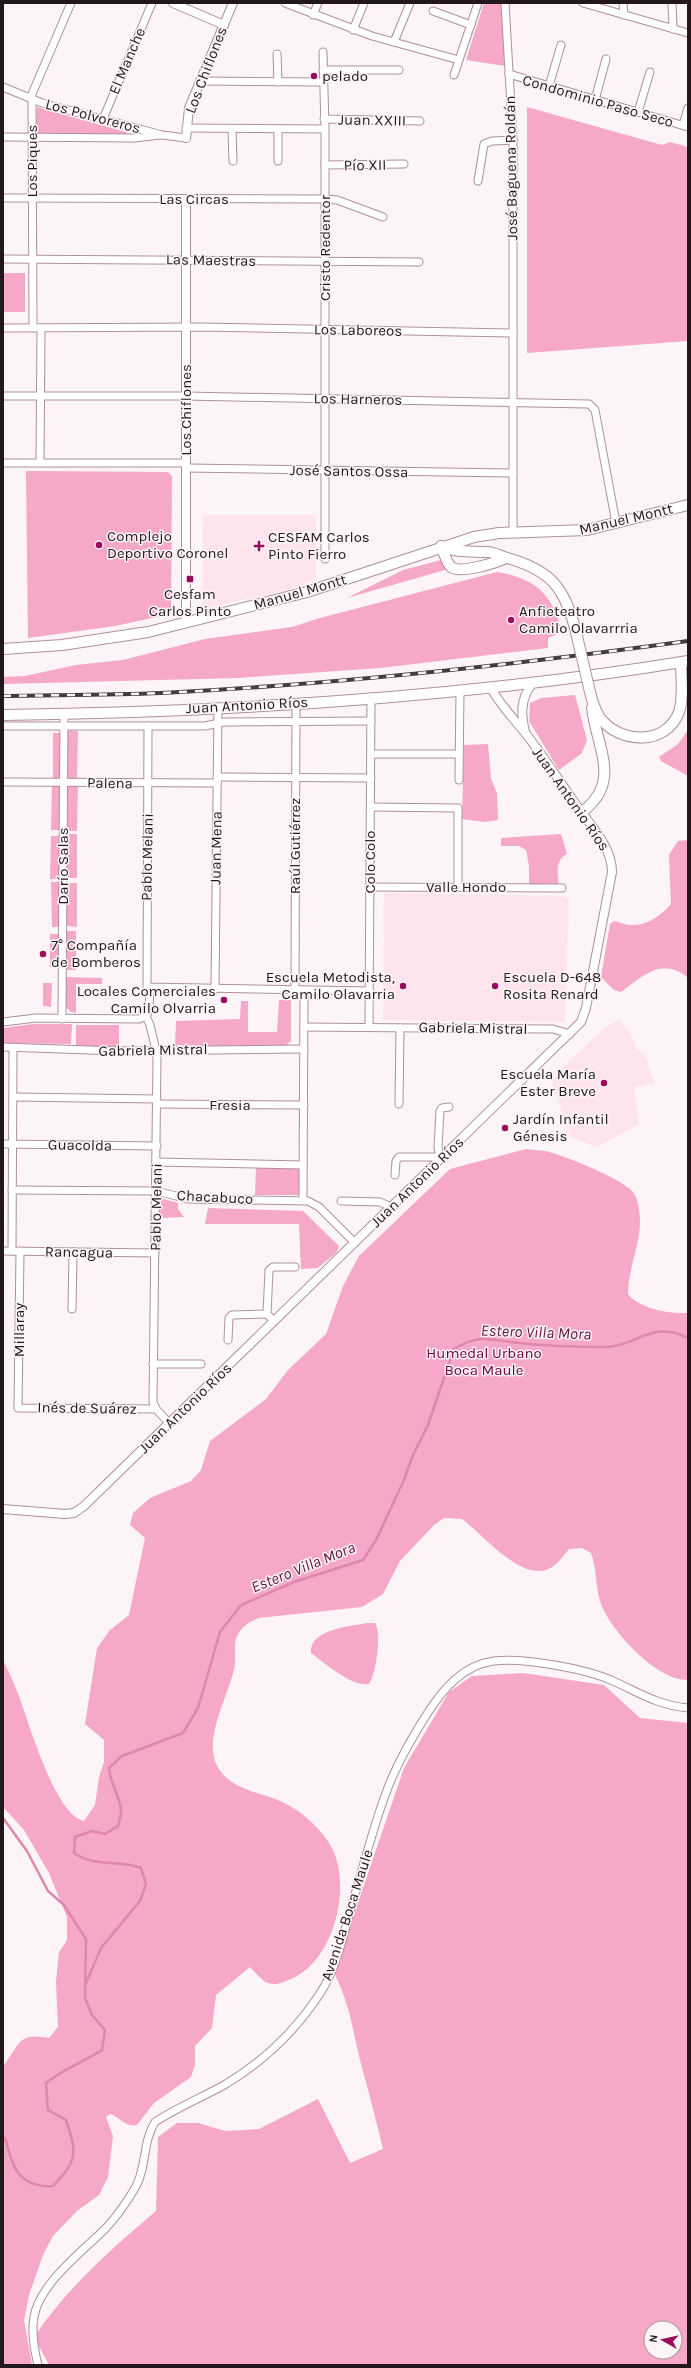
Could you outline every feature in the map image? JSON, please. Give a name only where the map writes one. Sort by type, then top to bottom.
[{"type":"main road","name":"Manuel Montt","points":[[3,649],[62,645],[111,639],[186,622],[307,592],[441,546],[474,537],[513,533],[578,531],[688,505]]},
{"type":"main road","points":[[441,546],[451,567],[460,570],[506,558]]},
{"type":"main road","points":[[441,546],[457,552],[491,552],[533,566],[555,583],[568,604],[591,696],[605,778],[596,798],[582,812]]},
{"type":"main road","points":[[532,684],[685,662],[681,703],[678,712],[671,724],[655,735],[635,738],[616,731],[601,718],[591,696]]},
{"type":"main road","name":"Juan Antonio Ríos","points":[[3,715],[218,708],[532,684]]},
{"type":"street","name":"Los Piques","points":[[33,328],[32,99],[34,90],[71,3]]},
{"type":"street","name":"El Manche","points":[[103,119],[152,3]]},
{"type":"street","points":[[173,3],[224,25]]},
{"type":"street","name":"Los Chiflones","points":[[186,138],[189,108],[233,3]]},
{"type":"street","points":[[285,3],[353,30],[459,60]]},
{"type":"street","points":[[313,15],[318,3]]},
{"type":"street","points":[[353,30],[364,3]]},
{"type":"street","points":[[394,42],[410,3]]},
{"type":"street","points":[[454,75],[478,3]]},
{"type":"street","name":"José Baguena Roldán","points":[[505,3],[513,140],[513,333]]},
{"type":"street","points":[[583,3],[688,33]]},
{"type":"street","points":[[623,3],[624,15]]},
{"type":"street","points":[[672,3],[673,29]]},
{"type":"street","points":[[433,11],[471,25]]},
{"type":"street","points":[[550,86],[561,45]]},
{"type":"street","name":"Cristo Redentor","points":[[323,52],[325,129],[324,559]]},
{"type":"street","points":[[277,54],[278,82]]},
{"type":"street","points":[[595,100],[606,59]]},
{"type":"street","points":[[323,70],[399,70]]},
{"type":"street","points":[[638,112],[650,72]]},
{"type":"street","name":"Condominio Paso Seco","points":[[509,74],[686,126]]},
{"type":"street","points":[[200,81],[323,82]]},
{"type":"street","name":"Los Polvoreros","points":[[3,86],[32,99],[162,135],[186,138]]},
{"type":"street","points":[[686,126],[688,108]]},
{"type":"street","name":"Juan XXIII","points":[[324,119],[420,121]]},
{"type":"street","points":[[186,128],[325,129]]},
{"type":"street","points":[[232,128],[233,161]]},
{"type":"street","points":[[278,128],[278,161]]},
{"type":"street","points":[[3,137],[134,138],[162,135]]},
{"type":"street","points":[[478,181],[484,144],[492,141],[513,140]]},
{"type":"street","name":"Pío XII","points":[[325,165],[404,164]]},
{"type":"street","name":"Las Circas","points":[[3,198],[325,199],[337,200],[383,217]]},
{"type":"street","name":"Los Chiflones","points":[[186,199],[186,622]]},
{"type":"street","name":"Las Maestras","points":[[3,259],[186,259],[419,262]]},
{"type":"street","name":"Los Laboreos","points":[[3,328],[186,328],[513,333]]},
{"type":"street","points":[[40,463],[41,328]]},
{"type":"street","points":[[513,333],[513,533]]},
{"type":"street","name":"Los Harneros","points":[[3,396],[186,396],[589,404],[593,407],[616,523]]},
{"type":"street","name":"José Santos Ossa","points":[[3,463],[513,473]]},
{"type":"street","name":"Juan Antonio Ríos","points":[[525,733],[522,719],[522,705],[524,694],[532,684]]},
{"type":"street","name":"Juan Antonio Ríos","points":[[3,1508],[60,1514],[77,1511],[578,1027],[586,1008],[612,872],[611,859],[606,848],[582,812],[525,733],[497,699],[491,688]]},
{"type":"street","points":[[459,780],[460,690]]},
{"type":"street","name":"Colo Colo","points":[[369,1027],[371,697]]},
{"type":"street","name":"Raúl Gutiérrez","points":[[294,990],[296,703]]},
{"type":"street","name":"Juan Mena","points":[[215,989],[218,708]]},
{"type":"street","name":"Darío Salas","points":[[62,1019],[64,714]]},
{"type":"street","points":[[3,726],[148,726],[371,721]]},
{"type":"street","name":"Pablo Melani","points":[[148,726],[149,1010],[146,1016],[150,1024],[157,1050],[157,1146],[153,1364],[153,1402],[156,1409]]},
{"type":"street","points":[[371,754],[459,754]]},
{"type":"street","name":"Palena","points":[[3,782],[148,783],[296,778],[371,778]]},
{"type":"street","points":[[371,807],[458,808],[458,887]]},
{"type":"street","name":"Valle Hondo","points":[[370,887],[562,888]]},
{"type":"street","points":[[148,988],[370,991]]},
{"type":"street","points":[[303,1200],[304,990]]},
{"type":"street","name":"Gabriela Mistral","points":[[3,1022],[36,1018],[138,1019],[146,1016]]},
{"type":"street","name":"Gabriela Mistral","points":[[304,1027],[553,1029],[570,1034]]},
{"type":"street","points":[[399,1104],[400,1028]]},
{"type":"street","name":"Gabriela Mistral","points":[[3,1047],[75,1051],[304,1048]]},
{"type":"street","points":[[12,1251],[13,1048]]},
{"type":"street","name":"Fresia","points":[[13,1097],[304,1105]]},
{"type":"street","points":[[395,1175],[396,1161],[399,1157],[434,1157],[440,1159],[438,1147],[440,1112],[442,1108],[449,1107]]},
{"type":"street","name":"Guacolda","points":[[3,1144],[157,1146]]},
{"type":"street","points":[[156,1162],[303,1164]]},
{"type":"street","name":"Chacabuco","points":[[12,1190],[156,1191],[188,1199],[303,1200],[315,1204],[355,1243]]},
{"type":"street","points":[[341,1201],[380,1202],[391,1207]]},
{"type":"street","name":"Rancagua","points":[[3,1251],[155,1253]]},
{"type":"street","name":"Millaray","points":[[18,1408],[20,1251]]},
{"type":"street","points":[[72,1309],[73,1252]]},
{"type":"street","points":[[267,1314],[270,1268],[295,1267]]},
{"type":"street","points":[[228,1340],[229,1318],[232,1315],[267,1314],[274,1321]]},
{"type":"street","points":[[153,1364],[201,1364]]},
{"type":"street","name":"Inés de Suárez","points":[[18,1408],[156,1409]]},
{"type":"street","points":[[156,1409],[169,1423]]},
{"type":"street","name":"Avenida Boca Maule","points":[[38,2365],[32,2334],[34,2316],[38,2304],[54,2279],[107,2227],[135,2188],[140,2178],[149,2133],[156,2122],[227,2083],[270,2052],[297,2024],[323,1988],[340,1947],[385,1793],[407,1746],[436,1700],[450,1684],[480,1664],[507,1660],[591,1673],[612,1680],[654,1702],[688,1708]]},
{"type":"shaded area","name":"CESFAM Carlos Pinto Fierro","points":[[203,515],[316,515],[316,577],[307,583],[283,591],[202,609]]},
{"type":"shaded area","name":"Escuela D-648 Rosita Renard","points":[[384,893],[564,896],[569,899],[565,1022],[383,1020]]},
{"type":"shaded area","name":"Escuela María Ester Breve","points":[[619,1020],[630,1032],[636,1048],[645,1055],[655,1084],[634,1087],[639,1124],[597,1147],[570,1137],[552,1083],[557,1072],[606,1027]]},
{"type":"green space","points":[[484,3],[502,3],[505,66],[466,60]]},
{"type":"green space","points":[[37,107],[126,132],[127,135],[36,135]]},
{"type":"green space","points":[[527,107],[662,145],[670,142],[688,147],[688,341],[527,353]]},
{"type":"green space","points":[[3,273],[25,273],[25,312],[3,312]]},
{"type":"green space","name":"Complejo Deportivo Coronel","points":[[26,471],[168,472],[172,476],[171,614],[115,626],[28,638]]},
{"type":"green space","points":[[441,560],[445,570],[347,598],[403,570]]},
{"type":"green space","points":[[497,572],[511,575],[532,584],[541,590],[548,598],[554,608],[562,632],[548,638],[548,648],[380,668],[238,678],[3,684],[3,677],[25,676],[76,665],[123,660],[205,639],[292,627],[320,618]]},
{"type":"green space","points":[[575,695],[587,740],[582,753],[559,770],[529,721],[530,703],[541,698]]},
{"type":"green space","points":[[688,730],[688,776],[661,761],[659,757],[678,744]]},
{"type":"green space","points":[[68,731],[78,731],[77,779],[68,779]]},
{"type":"green space","points":[[53,733],[60,733],[60,781],[53,781]]},
{"type":"green space","points":[[488,744],[491,779],[497,793],[498,820],[485,822],[462,819],[464,745]]},
{"type":"green space","points":[[68,783],[78,783],[77,831],[67,831]]},
{"type":"green space","points":[[52,784],[61,784],[60,830],[51,830]]},
{"type":"green space","points":[[67,834],[77,834],[77,878],[67,878]]},
{"type":"green space","points":[[561,834],[567,854],[558,864],[559,886],[529,886],[529,866],[526,850],[519,846],[501,846],[501,838]]},
{"type":"green space","points":[[51,836],[59,836],[59,879],[50,879]]},
{"type":"green space","points":[[688,840],[688,978],[679,972],[670,969],[661,969],[645,975],[621,992],[614,990],[601,977],[610,924],[614,921],[631,925],[639,925],[650,921],[668,908],[671,904],[669,855],[678,841]]},
{"type":"green space","points":[[51,882],[59,882],[60,927],[52,927]]},
{"type":"green space","points":[[67,883],[77,883],[77,927],[67,926]]},
{"type":"green space","points":[[67,931],[76,931],[76,970],[67,970]]},
{"type":"green space","points":[[50,934],[59,934],[58,967],[50,967]]},
{"type":"green space","points":[[66,977],[102,978],[102,984],[76,984],[76,1013],[71,1012],[66,1007]]},
{"type":"green space","points":[[43,983],[52,983],[51,1007],[43,1006]]},
{"type":"green space","points":[[279,1000],[291,1000],[291,1041],[284,1047],[175,1045],[176,1021],[240,1019],[241,1001],[248,1001],[248,1032],[277,1032]]},
{"type":"green space","points":[[33,1024],[72,1024],[71,1044],[3,1043],[3,1028]]},
{"type":"green space","points":[[76,1025],[119,1025],[119,1048],[76,1047]]},
{"type":"green space","name":"Humedal Urbano Boca Maule","points":[[526,1149],[553,1153],[577,1162],[605,1174],[633,1192],[639,1210],[640,1221],[628,1294],[633,1299],[655,1310],[672,1313],[688,1313],[688,1680],[676,1678],[649,1664],[614,1627],[601,1604],[591,1553],[582,1548],[569,1549],[550,1569],[535,1571],[524,1568],[512,1562],[462,1519],[444,1518],[434,1525],[400,1561],[383,1594],[362,1607],[259,1618],[242,1628],[236,1637],[235,1664],[218,1716],[213,1744],[214,1757],[219,1769],[233,1783],[295,1809],[317,1827],[329,1842],[336,1858],[340,1891],[338,1909],[333,1927],[326,1944],[317,1959],[305,1971],[291,1979],[277,1984],[271,1984],[261,1978],[250,1967],[216,1995],[212,2028],[195,2046],[195,2065],[191,2077],[154,2103],[137,2125],[129,2125],[110,2114],[106,2117],[113,2136],[108,2177],[99,2195],[77,2211],[53,2236],[43,2255],[29,2295],[24,2320],[32,2365],[3,2365],[3,2066],[17,2046],[25,2038],[49,2038],[58,2027],[56,1982],[59,1952],[67,1940],[67,1917],[49,1873],[24,1830],[3,1807],[3,1660],[17,1691],[43,1764],[62,1802],[73,1815],[84,1821],[95,1805],[99,1777],[104,1762],[104,1740],[85,1724],[97,1648],[110,1630],[129,1615],[145,1538],[130,1525],[133,1513],[150,1498],[191,1481],[201,1470],[210,1441],[266,1399],[288,1370],[326,1334],[343,1286],[359,1256],[450,1169]]},
{"type":"green space","points":[[256,1167],[300,1167],[300,1195],[255,1195]]},
{"type":"green space","points":[[160,1198],[178,1203],[178,1209],[184,1217],[159,1218]]},
{"type":"green space","points":[[208,1208],[303,1211],[339,1246],[337,1252],[318,1268],[301,1269],[299,1224],[205,1224]]},
{"type":"green space","points":[[375,1623],[378,1635],[376,1663],[372,1679],[369,1684],[354,1682],[346,1678],[311,1653],[312,1645],[324,1634],[342,1627]]},
{"type":"green space","points":[[523,1673],[604,1685],[640,1718],[688,1723],[688,2365],[49,2365],[34,2337],[61,2302],[90,2270],[156,2211],[158,2137],[177,2123],[198,2123],[225,2131],[259,2129],[318,2099],[350,2163],[383,2149],[350,2016],[344,1995],[334,1973],[404,1768],[449,1692],[472,1676]]},
{"type":"waterway","name":"Estero Villa Mora","points":[[86,1983],[101,1948],[140,1901],[146,1884],[141,1868],[132,1865],[99,1862],[82,1858],[74,1853],[75,1837],[92,1831],[105,1834],[118,1826],[121,1813],[120,1806],[109,1768],[122,1756],[183,1733],[198,1708],[220,1632],[241,1605],[294,1582],[363,1560],[376,1540],[404,1480],[413,1455],[428,1425],[454,1349],[470,1341],[480,1339],[551,1346],[604,1347],[616,1346],[654,1332],[664,1331],[688,1338]]},
{"type":"waterway","points":[[3,1818],[27,1851],[48,1891],[64,1905],[86,1939],[85,1998],[92,2015],[105,2030],[102,2050],[46,2083],[48,2110],[66,2120],[73,2149],[71,2162],[53,2186],[42,2186],[25,2180],[15,2167],[11,2159],[6,2140],[3,2137]]},
{"type":"railway","points":[[3,696],[162,693],[360,679],[491,666],[688,641]]},
{"type":"place","name":"pelado","points":[[314,76]]},
{"type":"place","name":"Complejo Deportivo Coronel","points":[[99,545]]},
{"type":"place","name":"CESFAM Carlos Pinto Fierro","points":[[259,546]]},
{"type":"place","name":"Cesfam Carlos Pinto","points":[[190,579]]},
{"type":"place","name":"Anfieteatro Camilo Olavarrria","points":[[511,620]]},
{"type":"place","name":"7° Compañía de Bomberos","points":[[43,954]]},
{"type":"place","name":"Escuela Metodista, Camilo Olavarria","points":[[403,986]]},
{"type":"place","name":"Escuela D-648 Rosita Renard","points":[[495,986]]},
{"type":"place","name":"Locales Comerciales Camilo Olvarria","points":[[224,1000]]},
{"type":"place","name":"Escuela María Ester Breve","points":[[604,1083]]},
{"type":"place","name":"Jardín Infantil Génesis","points":[[505,1128]]}]
